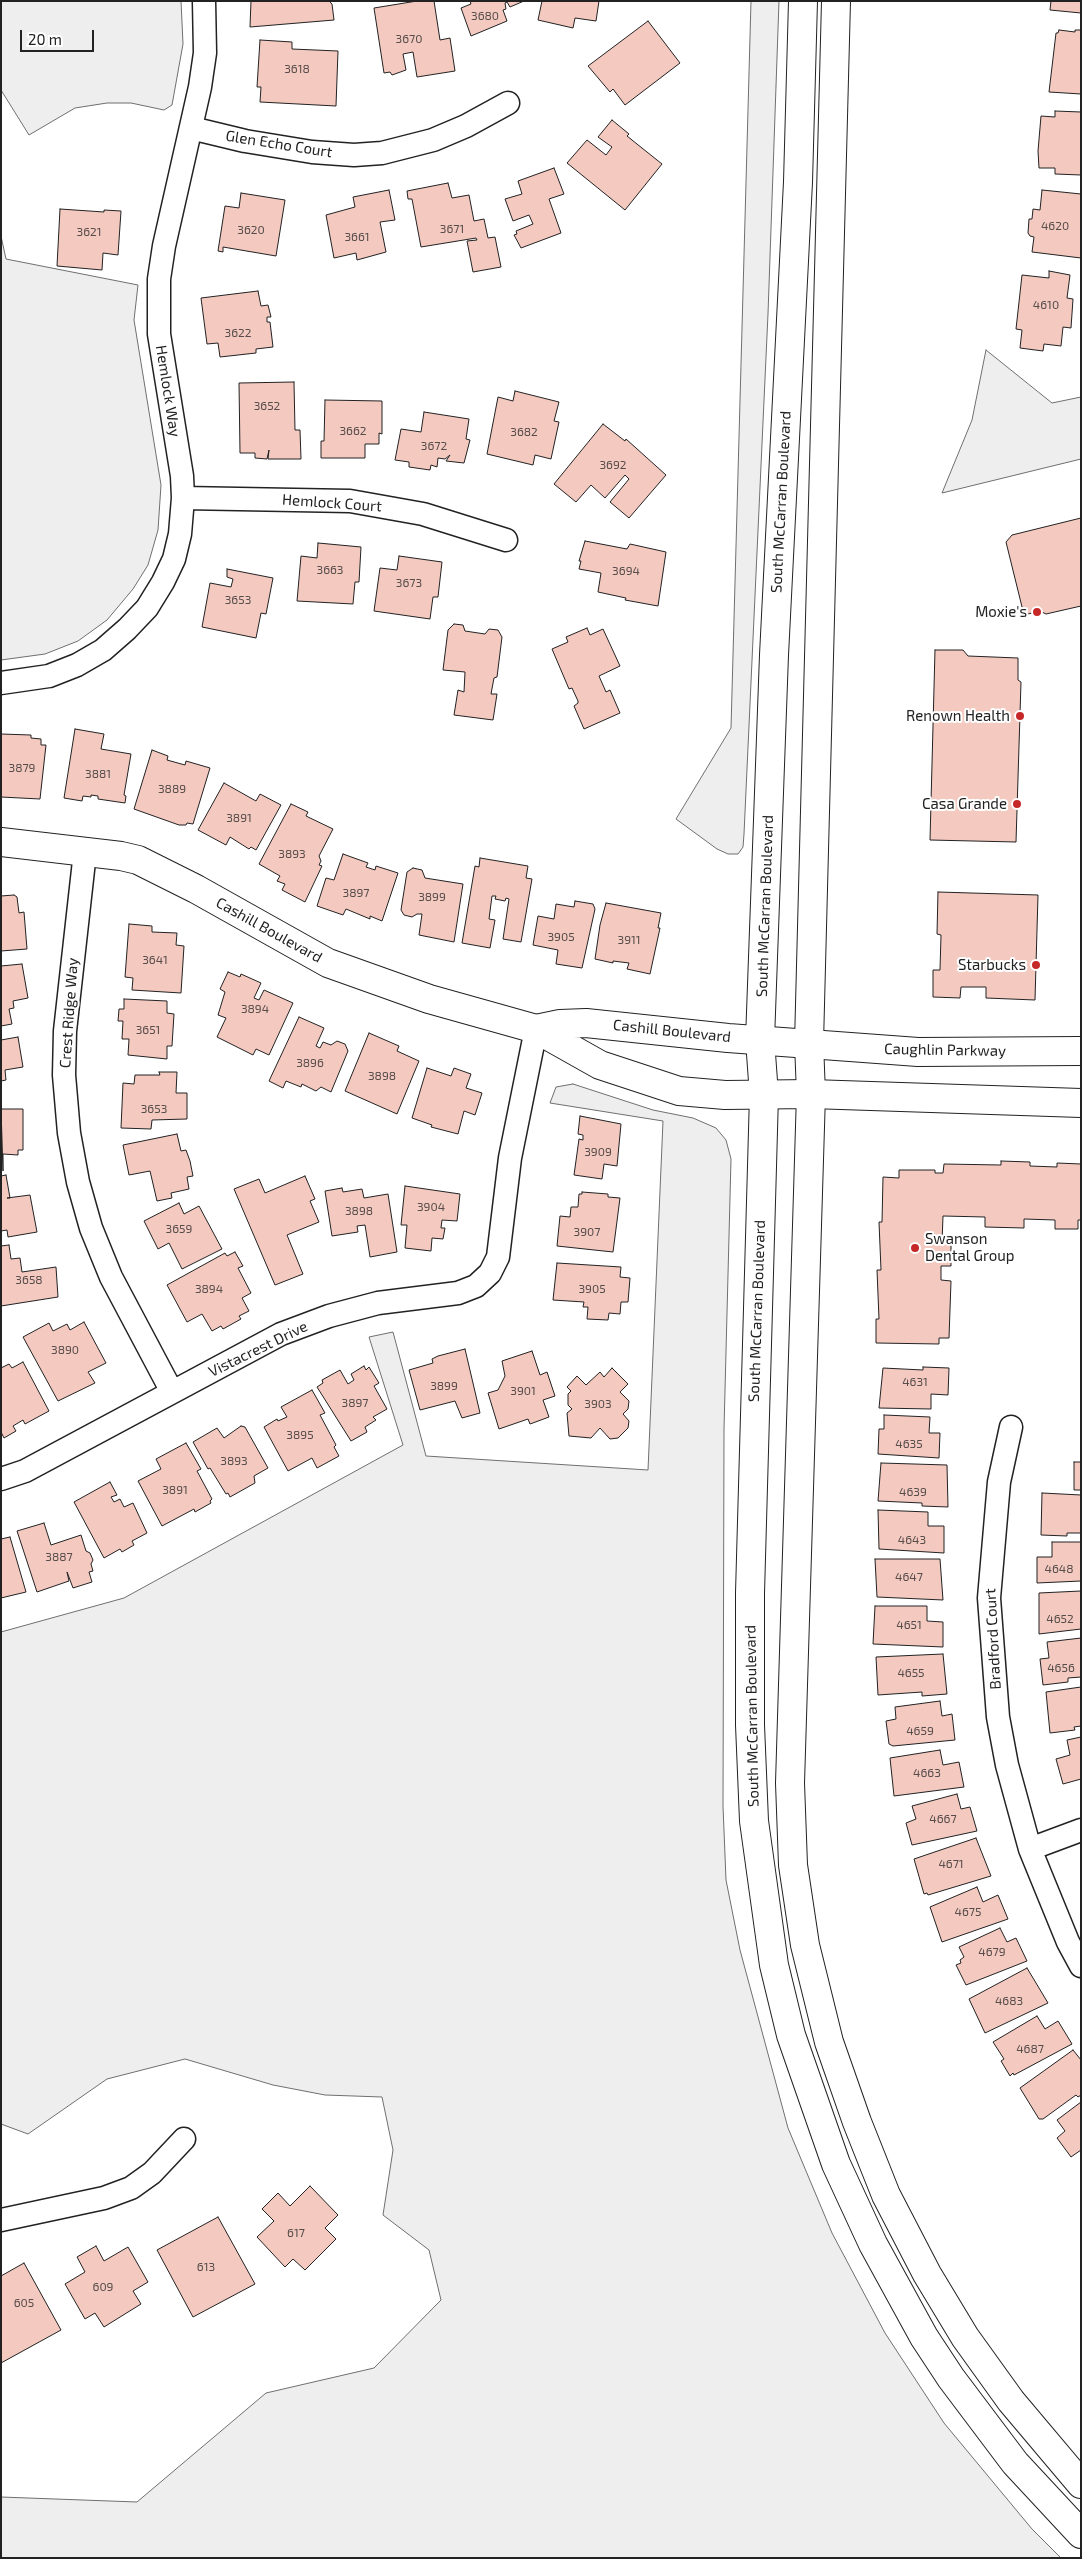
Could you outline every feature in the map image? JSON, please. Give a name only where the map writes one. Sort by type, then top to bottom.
[{"type":"main road","name":"South McCarran Boulevard","points":[[803,1],[798,182],[774,655],[760,1040],[764,1095],[754,1410],[750,1725],[754,1821],[774,1965],[791,2035],[836,2164],[897,2291],[951,2378],[1009,2455],[1081,2534]]},
{"type":"main road","points":[[836,1],[809,1043],[810,1094],[790,1783],[794,1865],[805,1945],[828,2042],[856,2122],[891,2203],[927,2274],[965,2337],[1011,2402],[1081,2484]]},
{"type":"main road","name":"Cashill Boulevard","points":[[1,842],[130,858],[161,870],[297,948],[353,973],[429,999],[536,1029],[600,1065],[645,1082],[679,1091],[725,1095],[810,1094]]},
{"type":"main road","name":"Cashill Boulevard","points":[[536,1029],[560,1024],[586,1022],[760,1040],[809,1043]]},
{"type":"main road","name":"Caughlin Parkway","points":[[809,1043],[918,1052],[1081,1051]]},
{"type":"main road","points":[[810,1094],[1081,1103]]},
{"type":"street","name":"Hemlock Way","points":[[1,683],[49,676],[77,665],[103,650],[147,608],[163,582],[174,558],[180,534],[183,498],[182,476],[159,334],[158,307],[164,246],[191,128],[205,53],[204,1]]},
{"type":"street","name":"Glen Echo Court","points":[[191,128],[245,141],[312,152],[382,153],[433,140],[466,126],[508,104]]},
{"type":"street","name":"Hemlock Court","points":[[183,498],[350,501],[423,514],[506,540]]},
{"type":"street","name":"Crest Ridge Way","points":[[85,852],[65,1032],[64,1075],[69,1133],[78,1182],[94,1236],[111,1277],[172,1392]]},
{"type":"street","name":"Vistacrest Drive","points":[[1,1479],[25,1471],[281,1334],[329,1316],[378,1303],[458,1293],[476,1286],[490,1273],[498,1257],[510,1158],[536,1029]]},
{"type":"street","name":"Bradford Court","points":[[1011,1427],[999,1482],[992,1543],[989,1598],[998,1718],[1006,1765],[1030,1849],[1064,1933],[1081,1966]]},
{"type":"street","points":[[1030,1849],[1081,1830]]},
{"type":"street","points":[[1,2220],[104,2198],[131,2188],[152,2173],[184,2139]]},
{"type":"shaded area","points":[[1,1],[181,1],[183,44],[172,105],[164,110],[131,103],[107,103],[75,108],[29,135],[1,90]]},
{"type":"shaded area","points":[[751,1],[779,1],[768,314],[744,834],[743,847],[738,854],[728,854],[717,849],[676,819],[731,728]]},
{"type":"shaded area","points":[[1,236],[6,259],[138,285],[134,320],[161,485],[158,530],[148,565],[133,589],[107,620],[78,641],[45,654],[1,660]]},
{"type":"shaded area","points":[[986,350],[1052,403],[1081,397],[1081,459],[942,493],[972,420]]},
{"type":"shaded area","points":[[573,1084],[653,1110],[693,1118],[716,1128],[726,1140],[731,1159],[724,1429],[723,1806],[726,1880],[740,1950],[788,2128],[832,2233],[885,2333],[944,2423],[1032,2529],[1061,2558],[1,2558],[1,2497],[137,2502],[266,2393],[374,2368],[441,2300],[429,2250],[383,2215],[393,2150],[382,2097],[325,2095],[273,2085],[185,2059],[107,2079],[28,2134],[1,2124],[1,1632],[124,1598],[403,1445],[369,1337],[393,1332],[426,1456],[648,1470],[663,1121],[550,1103],[556,1087]]},
{"type":"building","points":[[251,1],[329,1],[332,4],[334,20],[250,27]]},
{"type":"building","points":[[417,1],[434,1],[440,40],[450,38],[455,71],[417,77],[413,52],[403,54],[406,70],[392,75],[390,72],[384,73],[374,8]]},
{"type":"building","points":[[470,1],[524,1],[510,7],[507,2],[505,3],[506,9],[503,10],[507,21],[471,36],[461,8],[471,4]]},
{"type":"building","points":[[542,1],[599,1],[596,21],[575,18],[573,28],[538,20]]},
{"type":"building","points":[[1051,1],[1081,1],[1081,13],[1050,10]]},
{"type":"building","points":[[648,21],[680,63],[625,105],[613,89],[610,92],[588,66]]},
{"type":"building","points":[[1059,30],[1075,32],[1075,30],[1081,30],[1081,94],[1049,92],[1056,33]]},
{"type":"building","points":[[260,40],[292,42],[292,49],[338,51],[336,106],[260,102],[261,87],[257,87]]},
{"type":"building","points":[[1055,111],[1081,112],[1081,175],[1055,174],[1055,168],[1039,168],[1038,151],[1041,116],[1055,117]]},
{"type":"building","points":[[612,120],[629,134],[627,136],[662,164],[625,210],[567,163],[587,140],[606,155],[612,147],[598,137]]},
{"type":"building","points":[[554,168],[564,194],[549,199],[561,233],[521,248],[514,235],[517,234],[516,231],[533,224],[529,215],[513,221],[505,199],[522,194],[518,181]]},
{"type":"building","points":[[448,183],[452,198],[469,195],[474,221],[484,219],[488,238],[495,237],[501,267],[473,272],[467,241],[477,240],[476,238],[421,247],[412,199],[408,199],[407,191]]},
{"type":"building","points":[[389,190],[395,220],[380,222],[386,252],[357,260],[356,253],[334,258],[326,215],[355,207],[353,197]]},
{"type":"building","points":[[1042,190],[1081,194],[1081,258],[1032,252],[1034,237],[1028,233],[1029,219],[1032,219],[1033,209],[1040,210]]},
{"type":"building","points":[[241,193],[285,200],[276,256],[223,247],[223,252],[218,251],[225,206],[239,208]]},
{"type":"building","points":[[60,209],[104,212],[104,210],[121,211],[118,255],[103,253],[102,270],[57,266]]},
{"type":"building","points":[[1049,271],[1070,275],[1067,298],[1073,299],[1071,328],[1063,327],[1061,346],[1044,344],[1043,351],[1020,348],[1022,330],[1016,329],[1022,275],[1049,278]]},
{"type":"building","points":[[258,291],[261,306],[268,305],[271,317],[267,317],[267,322],[270,322],[273,347],[256,349],[256,353],[220,357],[218,343],[207,344],[201,298]]},
{"type":"building","points":[[294,382],[295,430],[300,430],[301,459],[268,459],[269,450],[267,459],[255,458],[255,453],[240,453],[239,383]]},
{"type":"building","points":[[515,391],[559,402],[554,421],[559,422],[551,459],[535,455],[533,465],[487,454],[498,397],[513,401]]},
{"type":"building","points":[[325,400],[382,401],[382,434],[379,433],[379,444],[365,444],[365,458],[321,458],[321,441],[324,441]]},
{"type":"building","points":[[424,412],[469,419],[466,439],[470,440],[464,463],[446,461],[450,455],[445,459],[438,458],[437,467],[431,465],[430,470],[409,467],[409,462],[395,460],[401,429],[421,432]]},
{"type":"building","points":[[603,424],[625,441],[626,439],[666,475],[629,518],[610,502],[629,479],[625,475],[605,498],[591,485],[576,502],[554,484]]},
{"type":"building","points":[[1081,518],[1081,606],[1046,614],[1040,611],[1024,615],[1006,542],[1012,535]]},
{"type":"building","points":[[585,541],[627,549],[630,544],[666,552],[658,606],[625,600],[626,598],[598,592],[601,573],[579,569],[581,561],[579,561]]},
{"type":"building","points":[[318,543],[361,547],[359,582],[355,582],[353,604],[297,601],[301,556],[317,558]]},
{"type":"building","points":[[399,556],[442,562],[438,597],[433,597],[430,619],[374,611],[380,568],[397,570]]},
{"type":"building","points":[[227,569],[273,578],[266,614],[261,613],[256,638],[202,627],[210,583],[231,587],[233,579],[227,577]]},
{"type":"building","points":[[454,624],[463,625],[465,631],[485,634],[489,629],[498,630],[502,637],[497,677],[494,678],[491,694],[497,694],[493,720],[454,715],[458,690],[464,692],[465,672],[443,670],[448,630]]},
{"type":"building","points":[[587,628],[590,635],[603,629],[620,666],[599,676],[606,692],[610,690],[620,713],[584,729],[574,706],[578,701],[572,688],[569,689],[552,649],[568,642],[566,637]]},
{"type":"building","points":[[935,650],[963,650],[968,656],[1018,658],[1018,680],[1021,682],[1016,842],[930,840]]},
{"type":"building","points":[[75,729],[104,734],[101,749],[131,754],[124,795],[126,796],[125,803],[98,799],[98,796],[91,795],[91,797],[83,796],[82,801],[64,798]]},
{"type":"building","points":[[1,734],[31,735],[31,738],[41,739],[41,745],[46,745],[40,799],[1,797]]},
{"type":"building","points":[[152,750],[168,756],[167,760],[185,765],[186,761],[210,768],[193,824],[179,825],[134,809]]},
{"type":"building","points":[[224,783],[256,801],[260,794],[281,805],[256,850],[251,847],[249,849],[230,837],[226,845],[198,830]]},
{"type":"building","points":[[291,804],[308,812],[306,816],[333,829],[319,856],[321,861],[319,865],[322,866],[305,902],[282,890],[285,884],[277,881],[280,876],[259,864]]},
{"type":"building","points":[[343,854],[368,863],[366,867],[375,870],[376,866],[398,873],[382,921],[370,916],[370,919],[346,909],[343,915],[317,906],[326,878],[334,880]]},
{"type":"building","points":[[480,858],[528,866],[526,878],[532,879],[521,942],[503,939],[509,899],[506,898],[505,901],[495,899],[496,896],[492,896],[489,919],[495,920],[490,948],[462,943],[475,866],[479,867]]},
{"type":"building","points":[[413,868],[422,870],[425,878],[463,884],[454,942],[419,935],[422,914],[412,917],[404,915],[401,910],[407,872]]},
{"type":"building","points":[[938,892],[1038,895],[1035,1000],[986,998],[986,987],[961,987],[960,998],[933,997],[933,970],[940,970],[941,935],[937,934]]},
{"type":"building","points":[[14,895],[17,897],[19,913],[24,912],[27,949],[1,951],[1,896]]},
{"type":"building","points":[[575,901],[593,904],[595,909],[582,968],[556,964],[558,950],[533,945],[538,916],[554,919],[556,904],[574,907]]},
{"type":"building","points":[[606,903],[661,913],[658,928],[660,928],[650,974],[627,969],[629,963],[613,961],[613,963],[595,959],[600,925]]},
{"type":"building","points":[[129,924],[152,926],[152,932],[177,933],[176,945],[184,946],[181,993],[132,990],[133,978],[125,977]]},
{"type":"building","points":[[22,964],[28,998],[13,1001],[14,1008],[9,1009],[12,1024],[1,1026],[1,966]]},
{"type":"building","points":[[228,972],[240,977],[241,974],[261,983],[254,998],[259,1000],[264,990],[293,1003],[269,1055],[256,1049],[253,1055],[217,1037],[226,1018],[218,1015],[225,992],[220,989]]},
{"type":"building","points":[[124,999],[167,1001],[167,1013],[174,1014],[172,1046],[167,1046],[167,1059],[128,1055],[129,1039],[122,1039],[123,1021],[118,1021],[119,1009],[124,1009]]},
{"type":"building","points":[[299,1017],[324,1028],[316,1046],[320,1048],[323,1042],[331,1045],[337,1041],[345,1044],[348,1051],[331,1092],[321,1087],[316,1091],[302,1084],[301,1087],[286,1081],[283,1088],[269,1081]]},
{"type":"building","points":[[369,1033],[399,1046],[397,1051],[419,1061],[397,1114],[345,1091]]},
{"type":"building","points":[[18,1037],[23,1067],[5,1070],[6,1080],[1,1081],[1,1040]]},
{"type":"building","points":[[427,1068],[451,1076],[454,1068],[471,1074],[466,1088],[482,1093],[475,1115],[464,1111],[458,1134],[431,1127],[432,1125],[412,1118]]},
{"type":"building","points":[[159,1072],[177,1072],[176,1093],[187,1093],[187,1119],[152,1120],[151,1129],[121,1128],[123,1083],[134,1084],[135,1075],[160,1075]]},
{"type":"building","points":[[1,1109],[23,1109],[23,1150],[18,1150],[18,1155],[3,1154],[3,1171]]},
{"type":"building","points":[[580,1116],[621,1124],[617,1166],[604,1164],[602,1179],[574,1175],[579,1139],[583,1140],[583,1135],[578,1134]]},
{"type":"building","points":[[177,1134],[181,1151],[186,1150],[193,1176],[187,1177],[189,1189],[171,1193],[172,1198],[157,1201],[150,1171],[129,1175],[123,1145]]},
{"type":"building","name":"Swanson Dental Group","points":[[1001,1161],[1030,1162],[1030,1166],[1057,1167],[1057,1163],[1081,1164],[1081,1220],[1078,1220],[1078,1229],[1055,1229],[1055,1220],[1024,1219],[1024,1228],[985,1227],[985,1217],[943,1216],[942,1243],[951,1243],[951,1266],[941,1266],[941,1280],[951,1281],[949,1338],[939,1338],[939,1344],[876,1343],[876,1319],[879,1319],[877,1270],[881,1270],[879,1222],[882,1222],[883,1177],[899,1178],[899,1170],[935,1170],[935,1173],[943,1173],[944,1164],[1001,1165]]},
{"type":"building","points":[[6,1175],[10,1198],[30,1195],[37,1232],[8,1237],[7,1230],[1,1231],[1,1176]]},
{"type":"building","points":[[305,1176],[315,1199],[310,1201],[319,1222],[287,1235],[303,1274],[275,1285],[234,1189],[259,1179],[265,1193]]},
{"type":"building","points":[[405,1186],[460,1194],[457,1221],[442,1220],[441,1228],[445,1228],[443,1239],[432,1238],[431,1251],[405,1248],[407,1225],[401,1225]]},
{"type":"building","points":[[342,1188],[343,1192],[362,1189],[364,1198],[388,1194],[397,1252],[370,1257],[365,1225],[357,1226],[358,1232],[332,1236],[325,1191]]},
{"type":"building","points":[[582,1192],[608,1194],[608,1197],[620,1198],[613,1252],[557,1246],[560,1216],[570,1217],[571,1207],[578,1207],[579,1194],[582,1194]]},
{"type":"building","points":[[179,1203],[184,1214],[199,1206],[222,1249],[182,1269],[169,1243],[158,1249],[144,1221]]},
{"type":"building","points":[[9,1245],[11,1259],[20,1258],[22,1272],[56,1267],[58,1297],[1,1306],[1,1246]]},
{"type":"building","points":[[235,1252],[243,1266],[238,1268],[251,1293],[242,1298],[249,1311],[239,1316],[241,1319],[223,1329],[221,1326],[212,1331],[202,1314],[187,1322],[167,1285],[225,1253],[227,1256]]},
{"type":"building","points":[[557,1263],[621,1267],[620,1277],[630,1278],[628,1302],[621,1302],[620,1314],[609,1313],[608,1320],[587,1319],[588,1307],[583,1307],[584,1302],[553,1300]]},
{"type":"building","points":[[84,1322],[106,1363],[88,1372],[95,1383],[58,1401],[23,1337],[49,1323],[53,1331],[67,1324],[70,1330]]},
{"type":"building","points":[[465,1349],[480,1413],[462,1418],[455,1401],[420,1410],[409,1370],[433,1363],[432,1359],[438,1356]]},
{"type":"building","points":[[532,1351],[540,1375],[547,1372],[555,1396],[543,1400],[549,1417],[530,1424],[528,1419],[499,1429],[488,1393],[498,1390],[505,1376],[502,1361]]},
{"type":"building","points":[[23,1362],[49,1411],[25,1424],[23,1420],[13,1426],[16,1431],[4,1438],[1,1432],[1,1368],[9,1364],[12,1368]]},
{"type":"building","points":[[364,1366],[366,1370],[369,1367],[379,1383],[374,1386],[387,1409],[373,1417],[376,1420],[365,1427],[367,1432],[351,1441],[317,1387],[323,1383],[322,1380],[340,1370],[348,1384],[354,1380],[351,1374]]},
{"type":"building","points":[[923,1367],[949,1368],[948,1395],[931,1394],[931,1409],[879,1408],[883,1368],[923,1370]]},
{"type":"building","points":[[612,1368],[628,1384],[620,1392],[629,1401],[628,1409],[623,1414],[629,1421],[628,1428],[618,1438],[610,1439],[600,1428],[591,1438],[569,1436],[567,1413],[572,1409],[568,1405],[568,1394],[571,1391],[567,1387],[577,1376],[586,1385],[600,1372],[604,1377]]},
{"type":"building","points":[[312,1390],[325,1413],[320,1415],[336,1445],[334,1447],[339,1456],[317,1468],[312,1458],[288,1471],[264,1427],[277,1419],[278,1421],[287,1417],[281,1407]]},
{"type":"building","points":[[884,1415],[930,1417],[929,1433],[940,1433],[939,1458],[878,1454],[879,1429],[884,1429]]},
{"type":"building","points":[[241,1426],[245,1427],[268,1468],[254,1476],[255,1483],[230,1497],[228,1493],[226,1494],[210,1468],[208,1469],[193,1442],[217,1428],[224,1438]]},
{"type":"building","points":[[186,1443],[201,1469],[197,1471],[212,1499],[211,1503],[195,1512],[194,1509],[162,1526],[138,1481],[161,1469],[156,1459]]},
{"type":"building","points":[[1074,1462],[1081,1462],[1081,1490],[1074,1490]]},
{"type":"building","points":[[881,1463],[947,1465],[948,1507],[922,1506],[922,1503],[878,1501]]},
{"type":"building","points":[[110,1482],[117,1495],[111,1497],[114,1502],[120,1499],[124,1507],[133,1503],[147,1533],[132,1541],[134,1545],[122,1552],[120,1549],[104,1558],[74,1502]]},
{"type":"building","points":[[1042,1493],[1081,1495],[1081,1533],[1067,1533],[1067,1536],[1041,1535]]},
{"type":"building","points":[[878,1510],[928,1512],[928,1526],[944,1526],[944,1553],[879,1549]]},
{"type":"building","points":[[44,1523],[51,1545],[81,1535],[86,1551],[90,1553],[93,1560],[91,1564],[93,1571],[89,1572],[92,1582],[73,1588],[67,1572],[69,1581],[37,1592],[17,1531]]},
{"type":"building","points":[[10,1537],[26,1592],[1,1598],[1,1539]]},
{"type":"building","points":[[1052,1542],[1081,1542],[1081,1581],[1037,1583],[1037,1557],[1052,1557]]},
{"type":"building","points":[[875,1559],[940,1559],[943,1600],[877,1597]]},
{"type":"building","points":[[1081,1591],[1081,1629],[1039,1634],[1039,1593]]},
{"type":"building","points":[[875,1606],[927,1606],[927,1621],[943,1622],[943,1647],[873,1644]]},
{"type":"building","points":[[1081,1638],[1081,1677],[1068,1678],[1068,1682],[1043,1685],[1040,1659],[1049,1658],[1047,1642]]},
{"type":"building","points":[[943,1654],[947,1694],[922,1696],[922,1692],[878,1695],[876,1657]]},
{"type":"building","points":[[1081,1687],[1081,1726],[1074,1727],[1075,1730],[1050,1733],[1046,1692]]},
{"type":"building","points":[[940,1701],[942,1716],[952,1714],[955,1740],[893,1746],[889,1744],[886,1721],[896,1719],[895,1707]]},
{"type":"building","points":[[1081,1737],[1081,1779],[1063,1784],[1056,1759],[1070,1755],[1067,1740]]},
{"type":"building","points":[[940,1750],[943,1765],[959,1762],[964,1787],[894,1796],[890,1758]]},
{"type":"building","points":[[957,1794],[961,1809],[970,1807],[977,1831],[912,1845],[906,1823],[916,1819],[912,1806]]},
{"type":"building","points":[[976,1838],[991,1876],[928,1895],[927,1893],[924,1894],[914,1859]]},
{"type":"building","points":[[977,1887],[983,1902],[998,1895],[1008,1919],[942,1942],[930,1907]]},
{"type":"building","points":[[1000,1928],[1007,1942],[1016,1938],[1027,1961],[966,1985],[956,1965],[961,1963],[960,1960],[964,1957],[959,1947]]},
{"type":"building","points":[[1027,1968],[1048,2003],[985,2033],[969,1999]]},
{"type":"building","points":[[1037,2016],[1045,2029],[1058,2021],[1072,2044],[1010,2076],[1001,2061],[1004,2059],[993,2042]]},
{"type":"building","points":[[1073,2050],[1081,2060],[1081,2095],[1078,2097],[1076,2095],[1043,2119],[1039,2119],[1020,2088]]},
{"type":"building","points":[[1081,2102],[1081,2150],[1071,2157],[1057,2138],[1065,2131],[1057,2120]]},
{"type":"building","points":[[310,2186],[338,2215],[325,2228],[336,2239],[305,2270],[293,2259],[285,2267],[257,2237],[274,2221],[262,2209],[278,2193],[290,2206]]},
{"type":"building","points":[[218,2217],[255,2284],[193,2317],[157,2250]]},
{"type":"building","points":[[96,2246],[104,2261],[128,2247],[148,2282],[133,2291],[141,2304],[104,2327],[95,2313],[85,2319],[65,2284],[85,2272],[77,2257]]},
{"type":"building","points":[[24,2263],[61,2330],[1,2363],[1,2276]]},
{"type":"place","name":"Moxie's","points":[[1037,612]]},
{"type":"place","name":"Renown Health","points":[[1020,716]]},
{"type":"place","name":"Casa Grande","points":[[1017,804]]},
{"type":"place","name":"Starbucks","points":[[1036,965]]},
{"type":"place","name":"Swanson Dental Group","points":[[915,1248]]}]
